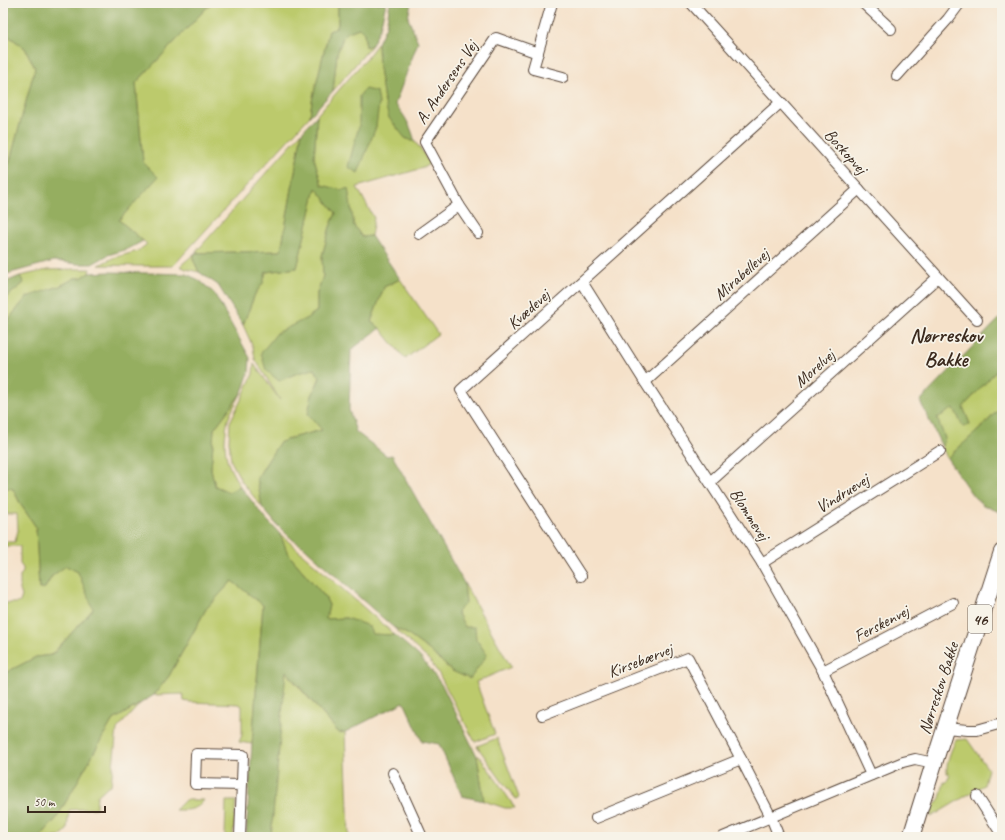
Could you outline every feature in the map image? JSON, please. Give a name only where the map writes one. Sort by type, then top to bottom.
[{"type":"main road","name":"Nørreskov Bakke","points":[[911,837],[1002,552]]},
{"type":"street","points":[[552,3],[533,70],[563,77]]},
{"type":"street","name":"Boskopvej","points":[[691,3],[977,320]]},
{"type":"street","points":[[863,3],[891,29]]},
{"type":"street","points":[[897,76],[948,19],[960,3]]},
{"type":"street","name":"A. Andersens Vej","points":[[478,233],[459,206],[425,142],[496,38],[538,53]]},
{"type":"street","name":"Kvædevej","points":[[581,576],[461,390],[780,103]]},
{"type":"street","name":"Mirabellevej","points":[[645,382],[859,189]]},
{"type":"street","points":[[419,234],[459,206]]},
{"type":"street","name":"Morelvej","points":[[710,482],[938,277]]},
{"type":"street","name":"Blommevej","points":[[582,282],[762,563],[823,671],[871,775]]},
{"type":"street","name":"Vindruevej","points":[[762,563],[940,451]]},
{"type":"street","name":"Ferskenvej","points":[[823,671],[953,602]]},
{"type":"street","name":"Kirsebærvej","points":[[542,715],[688,658],[771,817],[779,837]]},
{"type":"street","points":[[945,728],[977,730],[1002,723]]},
{"type":"street","points":[[240,837],[242,785],[243,755],[196,754],[195,784],[242,785]]},
{"type":"street","points":[[596,818],[741,759]]},
{"type":"street","points":[[723,837],[903,762],[916,759],[934,763]]},
{"type":"street","points":[[393,773],[422,837]]},
{"type":"street","points":[[977,796],[1002,835]]},
{"type":"green space","points":[[3,3],[211,3],[136,83],[143,162],[158,177],[119,220],[143,241],[128,249],[108,255],[92,264],[54,261],[3,275],[3,179],[10,161],[35,68],[25,48],[3,32]]},
{"type":"green space","points":[[211,3],[338,3],[338,25],[335,29],[329,31],[312,101],[310,116],[173,266],[99,265],[113,258],[138,251],[147,244],[119,220],[157,177],[143,162],[136,83]]},
{"type":"green space","points":[[338,3],[386,3],[380,28],[372,45],[366,47],[364,33],[359,28],[348,32],[343,37],[337,54],[333,91],[310,116],[312,101],[329,31],[335,29],[338,25]]},
{"type":"green space","points":[[390,3],[411,3],[408,18],[418,42],[395,104],[412,131],[415,142],[405,138],[389,118],[384,100],[379,68],[378,43],[386,26]]},
{"type":"green space","points":[[359,28],[364,33],[366,47],[372,45],[333,91],[337,54],[343,37],[348,32]]},
{"type":"green space","points":[[3,32],[25,48],[35,68],[9,165],[3,162]]},
{"type":"green space","points":[[378,43],[379,68],[384,100],[405,138],[415,142],[423,152],[429,164],[423,168],[357,187],[374,218],[371,236],[362,237],[354,226],[342,190],[322,186],[314,158],[317,115]]},
{"type":"green space","points":[[365,89],[377,92],[379,103],[376,127],[358,173],[348,167],[359,126],[359,96]]},
{"type":"green space","points":[[317,115],[314,158],[322,185],[342,190],[348,188],[354,226],[362,237],[371,236],[400,279],[384,287],[371,322],[380,328],[351,350],[349,410],[356,432],[387,456],[392,455],[464,583],[466,603],[457,612],[465,627],[475,627],[476,639],[487,655],[470,679],[452,671],[429,650],[407,634],[393,627],[304,547],[293,540],[277,525],[262,507],[257,478],[279,443],[291,438],[322,430],[308,414],[311,398],[320,378],[314,369],[295,374],[279,381],[266,370],[261,353],[277,333],[307,318],[317,311],[317,293],[323,276],[322,256],[330,227],[336,213],[316,188],[297,268],[266,272],[263,283],[255,294],[243,325],[218,285],[199,272],[193,259],[195,253],[281,251],[302,132]]},
{"type":"green space","points":[[302,132],[281,251],[195,253]]},
{"type":"green space","points":[[316,187],[336,213],[330,227],[322,256],[323,276],[317,293],[317,311],[307,318],[279,381],[314,368],[320,377],[311,398],[322,430],[291,438],[279,443],[257,478],[262,507],[242,482],[231,461],[229,441],[230,422],[253,374],[254,364],[280,400],[255,359],[253,347],[243,325],[255,294],[263,283],[266,272],[297,268]]},
{"type":"green space","points":[[195,253],[193,259],[199,272],[180,266]]},
{"type":"green space","points":[[90,269],[89,273],[81,278],[75,278],[60,286],[27,297],[3,326],[3,300],[24,283],[20,276],[47,270]]},
{"type":"green space","points":[[109,272],[186,274],[199,280],[214,293],[250,358],[249,372],[242,392],[214,429],[211,469],[215,486],[229,492],[240,486],[280,534],[288,554],[325,597],[329,605],[326,619],[346,618],[369,626],[372,634],[395,635],[419,656],[431,670],[443,687],[477,756],[484,801],[462,796],[439,744],[422,741],[404,702],[345,732],[339,733],[286,671],[271,837],[246,837],[263,605],[232,581],[206,609],[169,676],[154,695],[112,721],[56,819],[40,837],[3,837],[3,674],[36,657],[52,655],[93,609],[78,572],[66,566],[52,576],[45,588],[39,589],[36,527],[21,505],[13,489],[3,487],[3,326],[27,297],[60,286],[75,278],[81,278],[89,273]]},
{"type":"green space","points":[[20,276],[24,283],[3,300],[3,283]]},
{"type":"green space","points":[[400,279],[438,334],[405,359],[380,328],[371,322],[384,287]]},
{"type":"green space","points":[[1002,316],[1002,365],[963,407],[970,424],[963,427],[954,408],[937,418],[945,438],[942,447],[920,401]]},
{"type":"green space","points":[[1002,365],[1002,406],[982,427],[947,458],[942,447],[936,418],[954,408],[963,427],[970,424],[963,407]]},
{"type":"green space","points":[[242,392],[231,413],[226,427],[225,439],[227,458],[230,469],[240,486],[229,492],[215,486],[211,469],[214,429]]},
{"type":"green space","points":[[1002,406],[1002,513],[983,505],[973,496],[947,458],[982,427]]},
{"type":"green space","points":[[3,487],[13,489],[21,505],[36,527],[39,589],[45,588],[52,576],[66,565],[78,572],[94,609],[51,655],[36,657],[3,674],[3,603],[20,602],[22,596],[20,590],[20,576],[23,572],[23,568],[20,564],[20,546],[3,546],[3,542],[15,542],[18,530],[17,514],[3,514]]},
{"type":"green space","points":[[280,534],[395,635],[372,635],[346,618],[326,619],[329,605],[325,597],[288,554]]},
{"type":"green space","points":[[232,581],[263,604],[252,744],[239,742],[242,735],[242,706],[239,704],[189,702],[184,701],[183,694],[154,695],[169,676],[206,609]]},
{"type":"green space","points":[[464,583],[511,667],[476,682],[495,734],[475,742],[439,674],[429,660],[393,627],[407,634],[429,650],[452,671],[487,655],[476,639],[465,627],[457,612],[466,603]]},
{"type":"green space","points":[[285,671],[339,733],[345,732],[349,837],[271,837]]},
{"type":"green space","points":[[140,704],[117,729],[111,785],[97,796],[96,808],[69,810],[67,830],[59,837],[40,837],[56,819],[112,721]]},
{"type":"green space","points":[[497,738],[519,797],[516,799],[477,746]]},
{"type":"green space","points":[[967,739],[988,769],[984,785],[931,817],[932,809],[940,798],[944,782],[946,783],[950,775],[947,773],[947,765],[954,744],[956,740]]},
{"type":"green space","points":[[477,756],[479,756],[515,808],[505,808],[484,801]]},
{"type":"green space","points":[[185,800],[204,800],[195,808],[188,810],[175,810]]},
{"type":"green space","points":[[226,801],[236,801],[233,837],[225,837]]},
{"type":"district","name":"Nørreskov Bakke","points":[[946,347]]}]
